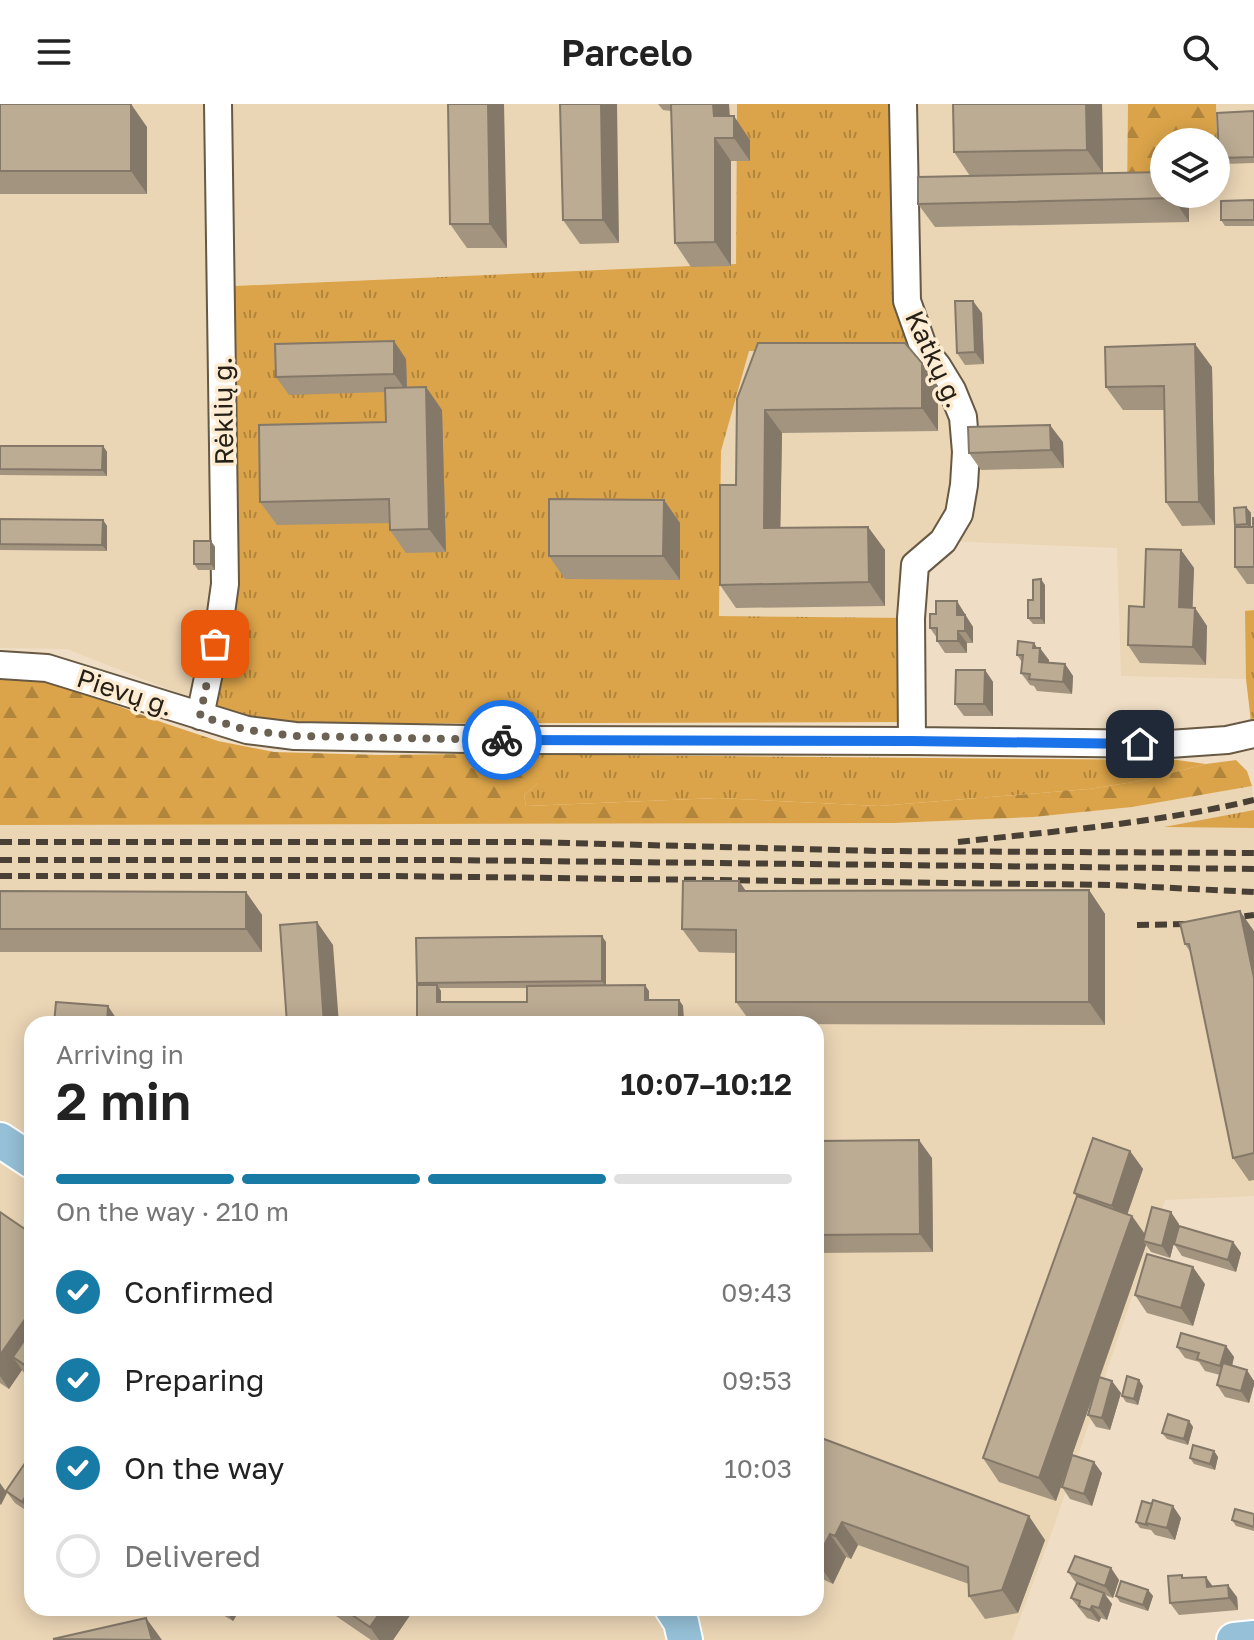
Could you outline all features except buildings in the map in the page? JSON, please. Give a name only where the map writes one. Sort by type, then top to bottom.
[{"type":"main road","points":[[0,1140],[24,1156]]},
{"type":"main road","points":[[677,1616],[685,1640]]},
{"type":"main road","points":[[1234,1640],[1254,1638]]},
{"type":"street","name":"Rėklių g.","points":[[200,716],[225,584],[218,104]]},
{"type":"street","name":"Katkų g.","points":[[903,104],[907,301],[924,349],[952,390],[963,417],[966,452],[959,514],[943,541],[915,565],[911,618],[912,741]]},
{"type":"street","name":"Pievų g.","points":[[0,665],[47,668],[247,730],[295,736],[1169,744],[1227,740],[1254,734]]},
{"type":"shaded area","points":[[0,104],[737,104],[736,264],[212,287],[215,570],[194,699],[67,649],[0,648]]},
{"type":"shaded area","points":[[903,104],[1128,104],[1127,189],[1150,192],[1150,208],[1230,208],[1230,128],[1217,128],[1216,104],[1254,104],[1254,610],[1246,611],[1246,679],[1121,676],[1117,548],[943,541],[915,565],[911,618],[719,616],[721,451],[749,350]]},
{"type":"shaded area","points":[[1252,786],[1254,810],[1169,827],[1254,828],[1254,1196],[1165,1200],[1012,1640],[0,1640],[0,825],[894,823],[1033,817],[1132,807]]},
{"type":"green space","points":[[737,104],[903,104],[908,272],[924,349],[749,351],[721,451],[719,616],[911,618],[912,722],[295,724],[247,717],[194,699],[215,570],[212,287],[736,264]]},
{"type":"green space","points":[[1128,104],[1216,104],[1217,128],[1150,128],[1150,188],[1127,189]]},
{"type":"green space","points":[[1254,610],[1254,718],[1251,722],[1246,679],[1245,611]]},
{"type":"green space","points":[[0,678],[42,681],[218,741],[274,752],[468,754],[471,768],[536,775],[538,783],[524,795],[526,806],[718,798],[879,806],[1089,789],[1236,760],[1247,771],[1252,786],[1132,807],[1033,817],[894,823],[0,825]]},
{"type":"green space","points":[[468,754],[1177,760],[1206,764],[1140,781],[1089,789],[879,806],[718,798],[526,806],[524,795],[538,783],[471,768]]},
{"type":"green space","points":[[1254,810],[1254,828],[1164,827]]},
{"type":"railway","points":[[958,842],[1144,820],[1254,800]]},
{"type":"railway","points":[[0,842],[528,842],[879,851],[1254,853]]},
{"type":"railway","points":[[0,860],[444,860],[1254,869]]},
{"type":"railway","points":[[0,876],[393,876],[1112,885],[1254,892]]},
{"type":"railway","points":[[1137,925],[1189,924],[1254,915]]},
{"type":"way so far","points":[[215,644],[200,716],[247,730],[295,736],[502,740]]},
{"type":"route","points":[[502,740],[1140,744]]}]
